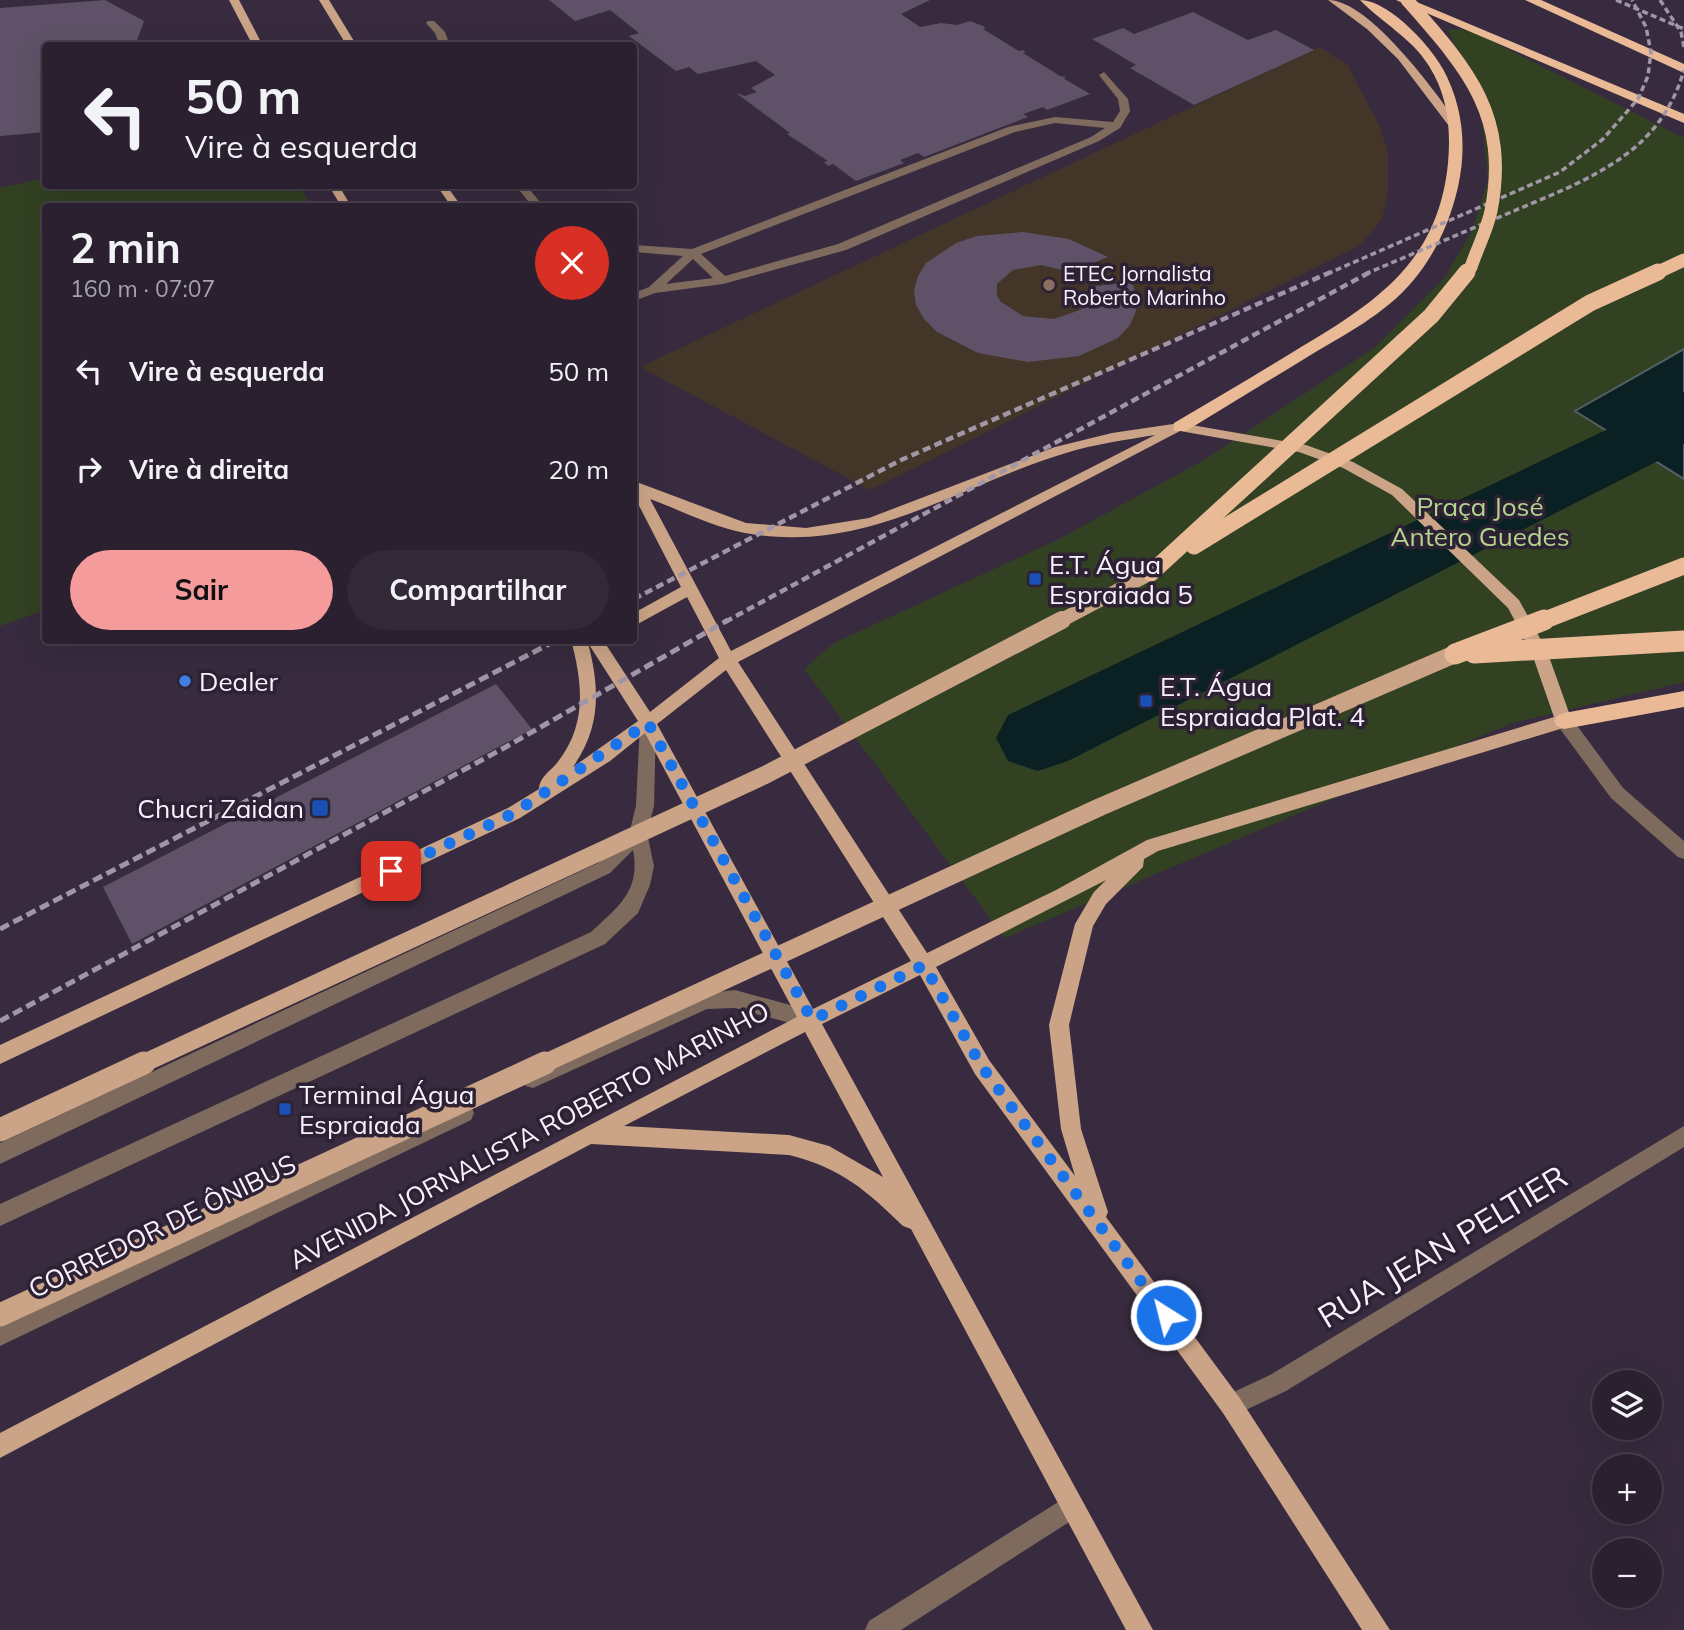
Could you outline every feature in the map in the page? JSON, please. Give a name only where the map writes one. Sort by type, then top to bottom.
[{"type":"highway","points":[[1180,428],[1372,310],[1407,278],[1434,236],[1457,160],[1456,128],[1449,96],[1437,67],[1415,39],[1366,0]]},
{"type":"highway","points":[[1404,0],[1684,119]]},
{"type":"highway","points":[[1151,573],[1431,316],[1471,267],[1491,211],[1495,144],[1483,103],[1463,64],[1404,0]]},
{"type":"highway","points":[[1531,0],[1684,69]]},
{"type":"highway","points":[[1642,51],[1684,76]]},
{"type":"highway","points":[[1151,573],[1590,303],[1684,260]]},
{"type":"highway","points":[[1455,654],[1684,566]]},
{"type":"highway","points":[[1455,654],[1684,642]]},
{"type":"highway","points":[[1564,720],[1684,699]]},
{"type":"main road","points":[[234,0],[256,42]]},
{"type":"main road","points":[[324,0],[350,42]]},
{"type":"main road","points":[[1333,0],[1383,36],[1408,61],[1456,128]]},
{"type":"main road","points":[[0,1055],[514,813],[648,723],[728,660],[1180,428]]},
{"type":"main road","points":[[637,486],[745,528],[806,533],[872,523],[1059,450],[1112,438],[1180,428],[1301,448],[1348,465],[1397,492],[1514,604],[1539,651],[1564,720]]},
{"type":"main road","points":[[637,488],[728,660],[924,965],[982,1067],[1231,1405],[1377,1630]]},
{"type":"main road","points":[[0,1130],[765,775],[1151,573]]},
{"type":"main road","points":[[637,618],[691,588]]},
{"type":"main road","points":[[514,813],[551,780],[575,752],[587,730],[591,708],[591,644]]},
{"type":"main road","points":[[593,644],[623,681],[648,723],[812,1020],[1140,1630]]},
{"type":"main road","points":[[0,1315],[1100,807],[1455,654]]},
{"type":"main road","name":"AVENIDA JORNALISTA ROBERTO MARINHO","points":[[0,1446],[588,1135],[1062,896],[1153,845],[1564,720]]},
{"type":"main road","points":[[1101,1225],[1071,1129],[1059,1025],[1084,924],[1100,898],[1153,845]]},
{"type":"main road","points":[[588,1135],[789,1145],[822,1153],[872,1181],[918,1226],[937,1253]]},
{"type":"street","points":[[431,23],[440,32],[444,42]]},
{"type":"street","points":[[637,297],[653,290],[723,280],[842,247],[1095,139],[1116,126],[1125,111],[1123,99],[1104,75]]},
{"type":"street","points":[[653,290],[693,253],[1012,130],[1055,120],[1116,126]]},
{"type":"street","points":[[524,189],[535,203]]},
{"type":"street","points":[[637,248],[693,253],[723,280]]},
{"type":"street","points":[[1564,720],[1617,793],[1684,852]]},
{"type":"street","points":[[0,1215],[598,938],[631,907],[641,885],[645,866],[638,833],[645,806],[648,723]]},
{"type":"street","points":[[0,1154],[604,868],[638,833]]},
{"type":"street","name":"CORREDOR DE ÔNIBUS","points":[[0,1335],[641,1027],[706,1000],[734,999],[812,1020]]},
{"type":"street","name":"RUA JEAN PELTIER","points":[[1231,1405],[1279,1382],[1684,1136]]},
{"type":"street","points":[[877,1630],[1072,1506]]},
{"type":"shaded area","name":"ETEC Jornalista Roberto Marinho","points":[[1319,47],[1347,64],[1379,125],[1388,151],[1388,194],[1382,219],[1361,245],[870,490],[640,367]]},
{"type":"shaded area","points":[[1684,349],[1684,479],[1575,411]]},
{"type":"green space","name":"Praça José Antero Guedes","points":[[1448,29],[1470,30],[1684,138],[1684,682],[1512,723],[1005,938],[804,669],[834,643],[1059,539],[1204,460],[1374,348],[1445,277],[1473,229],[1488,179],[1482,120]]},
{"type":"green space","points":[[42,179],[42,189],[302,189],[309,203],[42,203],[42,611],[0,626],[0,188]]},
{"type":"building","points":[[105,0],[144,21],[136,42],[42,42],[42,132],[0,136],[0,8]]},
{"type":"building","points":[[549,0],[930,0],[901,14],[920,27],[941,23],[957,25],[970,21],[983,26],[986,28],[983,29],[1019,51],[1023,50],[1026,52],[1023,53],[1060,76],[1067,77],[1063,78],[1090,94],[1047,110],[1043,107],[1023,114],[1028,117],[924,157],[918,153],[900,160],[904,163],[856,181],[833,164],[828,166],[824,162],[828,161],[787,134],[790,133],[736,93],[745,96],[757,92],[751,88],[775,75],[756,61],[698,74],[689,67],[676,71],[629,36],[639,33],[610,10],[575,21]]},
{"type":"building","points":[[1193,12],[1248,40],[1276,30],[1314,50],[1194,105],[1130,68],[1136,65],[1092,39],[1123,28],[1134,34]]},
{"type":"building","points":[[1023,232],[1069,239],[1108,257],[1070,272],[1041,265],[1013,270],[997,284],[997,296],[1001,302],[1023,316],[1054,319],[1080,310],[1088,299],[1087,287],[1132,282],[1137,297],[1136,311],[1130,325],[1118,338],[1079,356],[1028,362],[978,353],[937,332],[924,319],[916,305],[914,290],[926,263],[956,243],[977,236]]},
{"type":"building","name":"Chucri Zaidan","points":[[496,684],[532,729],[132,944],[103,887]]},
{"type":"waterway","points":[[1038,738],[1631,446],[1684,414]]},
{"type":"railway","points":[[1616,0],[1637,9]]},
{"type":"railway","points":[[1632,0],[1637,9]]},
{"type":"railway","points":[[1660,0],[1677,26]]},
{"type":"railway","points":[[1327,274],[1560,172],[1603,139],[1638,99],[1648,76],[1651,52],[1646,27],[1637,9]]},
{"type":"railway","points":[[1637,9],[1677,26]]},
{"type":"railway","points":[[1677,26],[1684,29]]},
{"type":"railway","points":[[1677,26],[1684,47]]},
{"type":"railway","points":[[1365,274],[1560,191],[1611,165],[1641,142],[1662,118],[1684,70]]},
{"type":"railway","points":[[637,597],[901,460],[1331,272]]},
{"type":"railway","points":[[725,622],[1370,272]]},
{"type":"railway","points":[[0,1021],[504,748],[728,620]]},
{"type":"railway","points":[[0,929],[549,644]]},
{"type":"place","name":"ETEC Jornalista Roberto Marinho","points":[[1049,285]]},
{"type":"place","name":"E.T. Água Espraiada 5","points":[[1035,579]]},
{"type":"place","name":"Dealer","points":[[185,681]]},
{"type":"place","name":"E.T. Água Espraiada Plat. 4","points":[[1146,701]]},
{"type":"place","name":"Chucri Zaidan","points":[[320,808]]},
{"type":"place","name":"Terminal Água Espraiada","points":[[285,1109]]},
{"type":"route","points":[[391,871],[514,813],[604,756],[648,723],[812,1020],[924,965],[982,1067],[1166,1315]]}]
